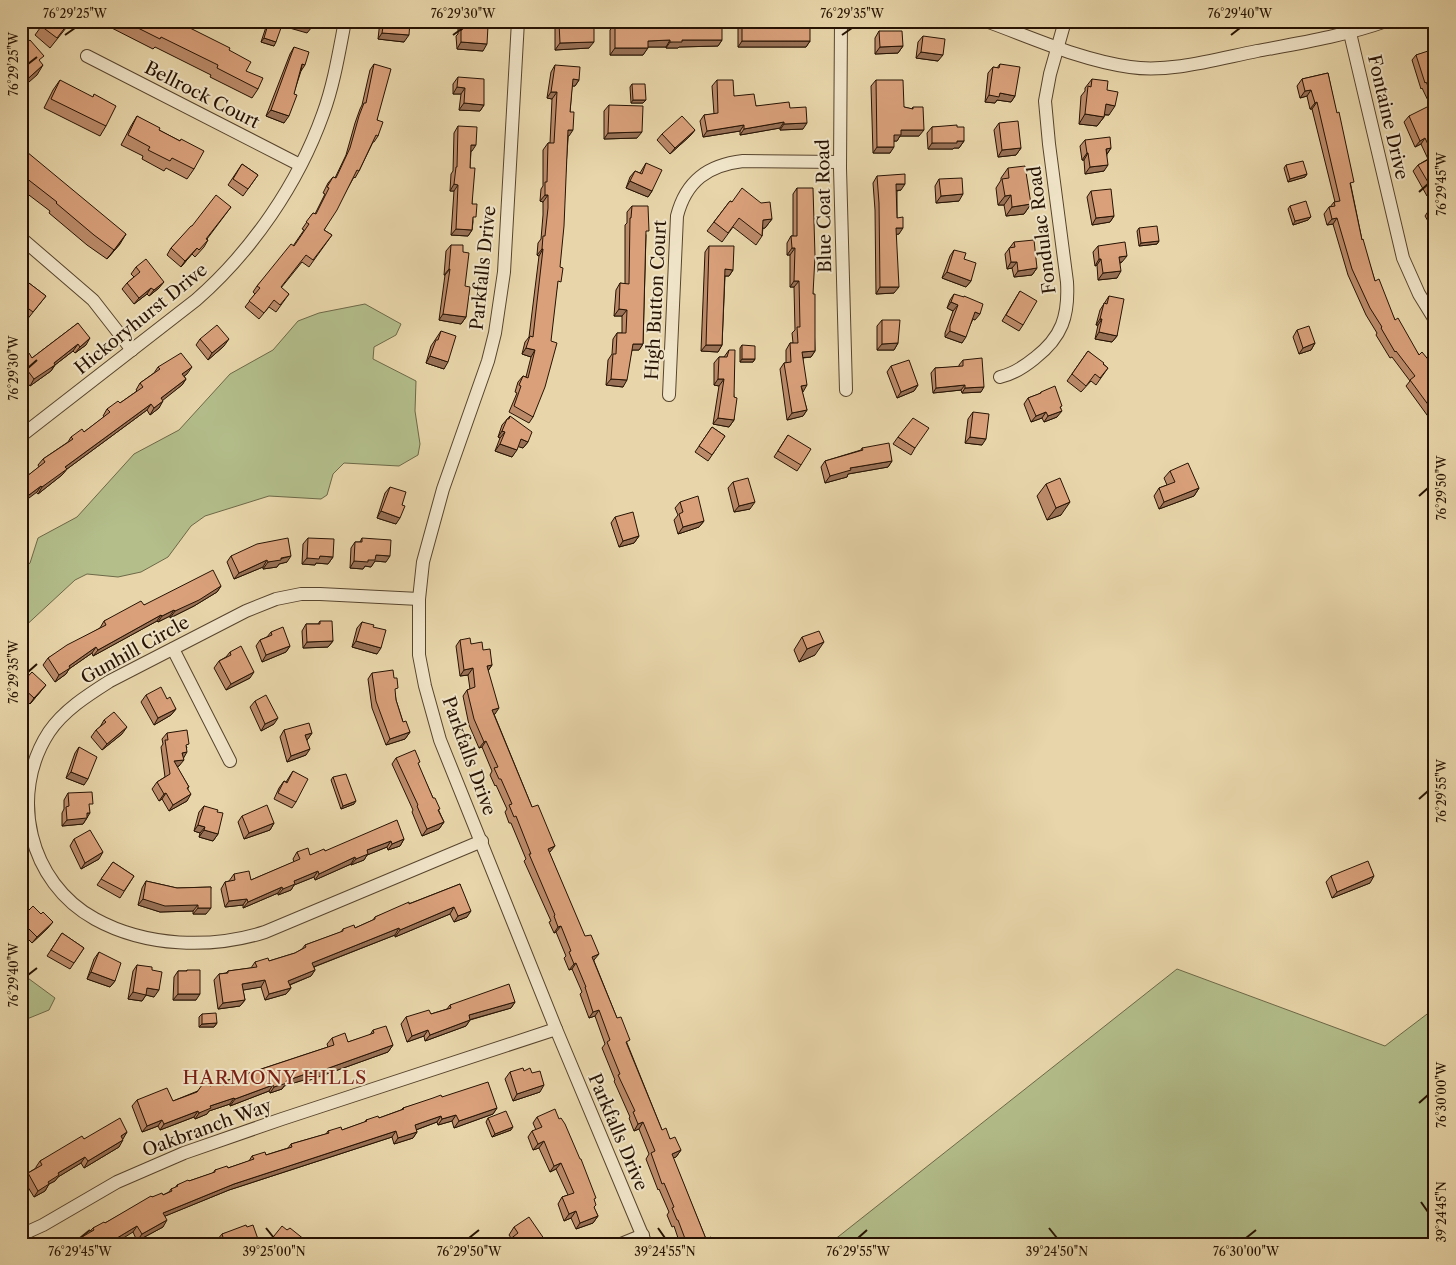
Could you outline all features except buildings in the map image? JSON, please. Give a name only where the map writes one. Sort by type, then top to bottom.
[{"type":"street","name":"Hickoryhurst Drive","points":[[23,431],[190,305],[216,283],[234,263],[265,223],[293,180],[324,114],[345,21]]},
{"type":"street","name":"Parkfalls Drive","points":[[518,21],[504,272],[495,333],[488,361],[434,520],[423,562],[419,599],[420,655],[425,686],[440,740],[556,1029],[645,1239]]},
{"type":"street","name":"Blue Coat Road","points":[[841,21],[840,162],[846,390]]},
{"type":"street","points":[[986,21],[1094,60],[1150,69],[1169,68],[1350,33],[1386,21]]},
{"type":"street","name":"Fondulac Road","points":[[1000,377],[1009,375],[1028,364],[1051,344],[1058,334],[1066,312],[1068,298],[1067,282],[1045,101],[1050,74],[1065,21]]},
{"type":"street","name":"Fontaine Drive","points":[[1350,33],[1403,258],[1435,320]]},
{"type":"street","name":"Bellrock Court","points":[[88,56],[300,165]]},
{"type":"street","name":"High Button Court","points":[[669,395],[677,216],[683,197],[688,189],[710,169],[731,162],[840,162]]},
{"type":"street","points":[[21,238],[93,300],[132,350]]},
{"type":"street","name":"Gunhill Circle","points":[[419,599],[320,594],[287,596],[261,604],[91,692],[74,706],[50,731],[42,746],[30,776],[27,792],[29,825],[40,858],[56,885],[80,909],[95,918],[128,932],[164,940],[202,943],[234,940],[265,932],[482,841]]},
{"type":"street","points":[[173,649],[230,761]]},
{"type":"street","name":"Oakbranch Way","points":[[21,1235],[43,1225],[117,1182],[184,1153],[556,1029]]},
{"type":"street","points":[[621,1244],[645,1239]]},
{"type":"green space","points":[[365,304],[401,324],[396,335],[374,347],[373,359],[416,381],[415,411],[420,444],[418,455],[399,466],[344,463],[333,474],[327,495],[321,499],[269,496],[205,516],[191,526],[168,557],[141,572],[118,577],[87,574],[75,580],[21,630],[21,571],[30,563],[38,538],[77,517],[134,454],[179,430],[230,374],[273,350],[298,321],[319,313]]},
{"type":"green space","points":[[1177,969],[1385,1046],[1435,1008],[1435,1244],[829,1244]]},
{"type":"green space","points":[[21,973],[55,998],[49,1010],[22,1021]]},
{"type":"district","name":"HARMONY HILLS","points":[[275,1077]]}]
